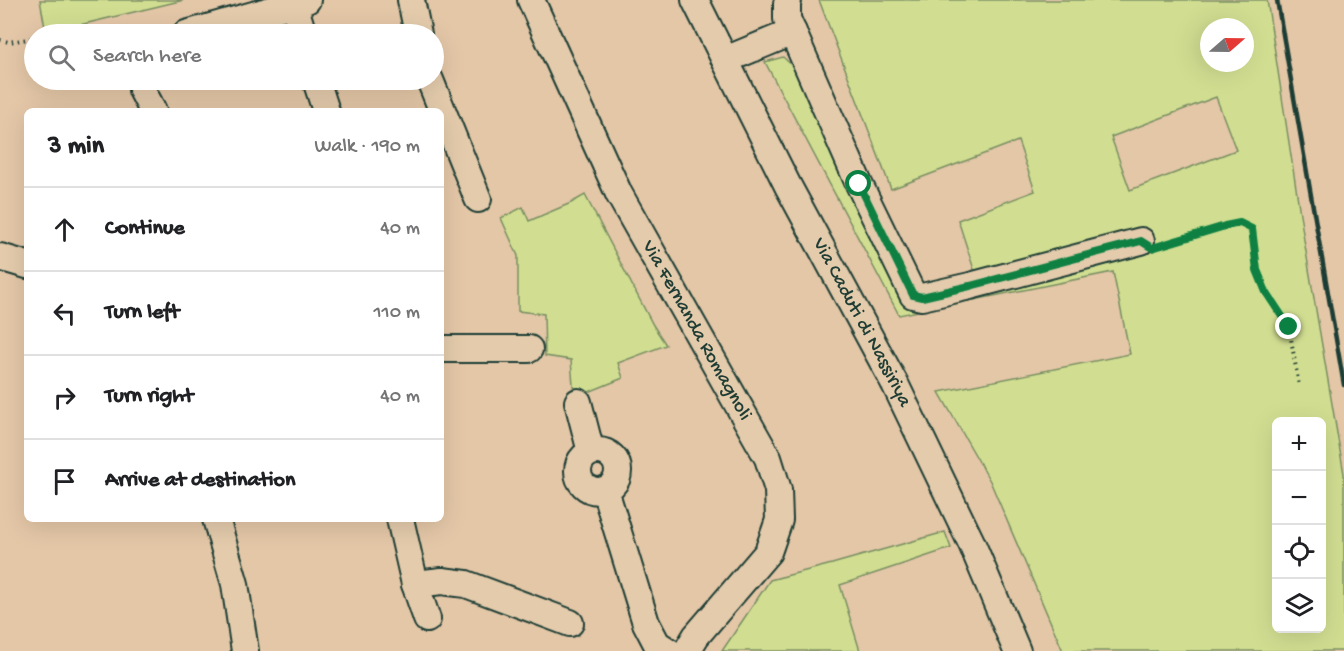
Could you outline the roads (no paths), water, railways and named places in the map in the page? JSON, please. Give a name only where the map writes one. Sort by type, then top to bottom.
[{"type":"street","points":[[411,0],[416,24]]},
{"type":"street","name":"Via Fernanda Romagnoli","points":[[531,0],[619,194],[768,458],[778,490],[779,520],[768,552],[696,636],[687,651]]},
{"type":"street","name":"Via Caduti di Nassiriya","points":[[695,0],[788,186],[895,384],[972,544],[1017,651]]},
{"type":"street","points":[[788,0],[787,19],[859,184],[913,295],[922,297],[970,286],[1141,241]]},
{"type":"street","points":[[222,24],[301,2],[302,24]]},
{"type":"street","points":[[725,60],[793,32]]},
{"type":"street","points":[[142,90],[151,108]]},
{"type":"street","points":[[319,90],[325,108]]},
{"type":"street","points":[[434,90],[441,108]]},
{"type":"street","points":[[444,115],[478,199]]},
{"type":"street","points":[[0,256],[24,264]]},
{"type":"street","points":[[444,349],[529,349]]},
{"type":"street","points":[[578,402],[591,452],[606,453],[616,464],[616,479],[604,490],[645,623],[657,644],[668,651]]},
{"type":"street","points":[[217,522],[235,584],[245,651]]},
{"type":"street","points":[[401,522],[427,619]]},
{"type":"street","points":[[416,584],[442,581],[466,584],[570,622]]},
{"type":"railway","points":[[1277,0],[1344,385]]}]
